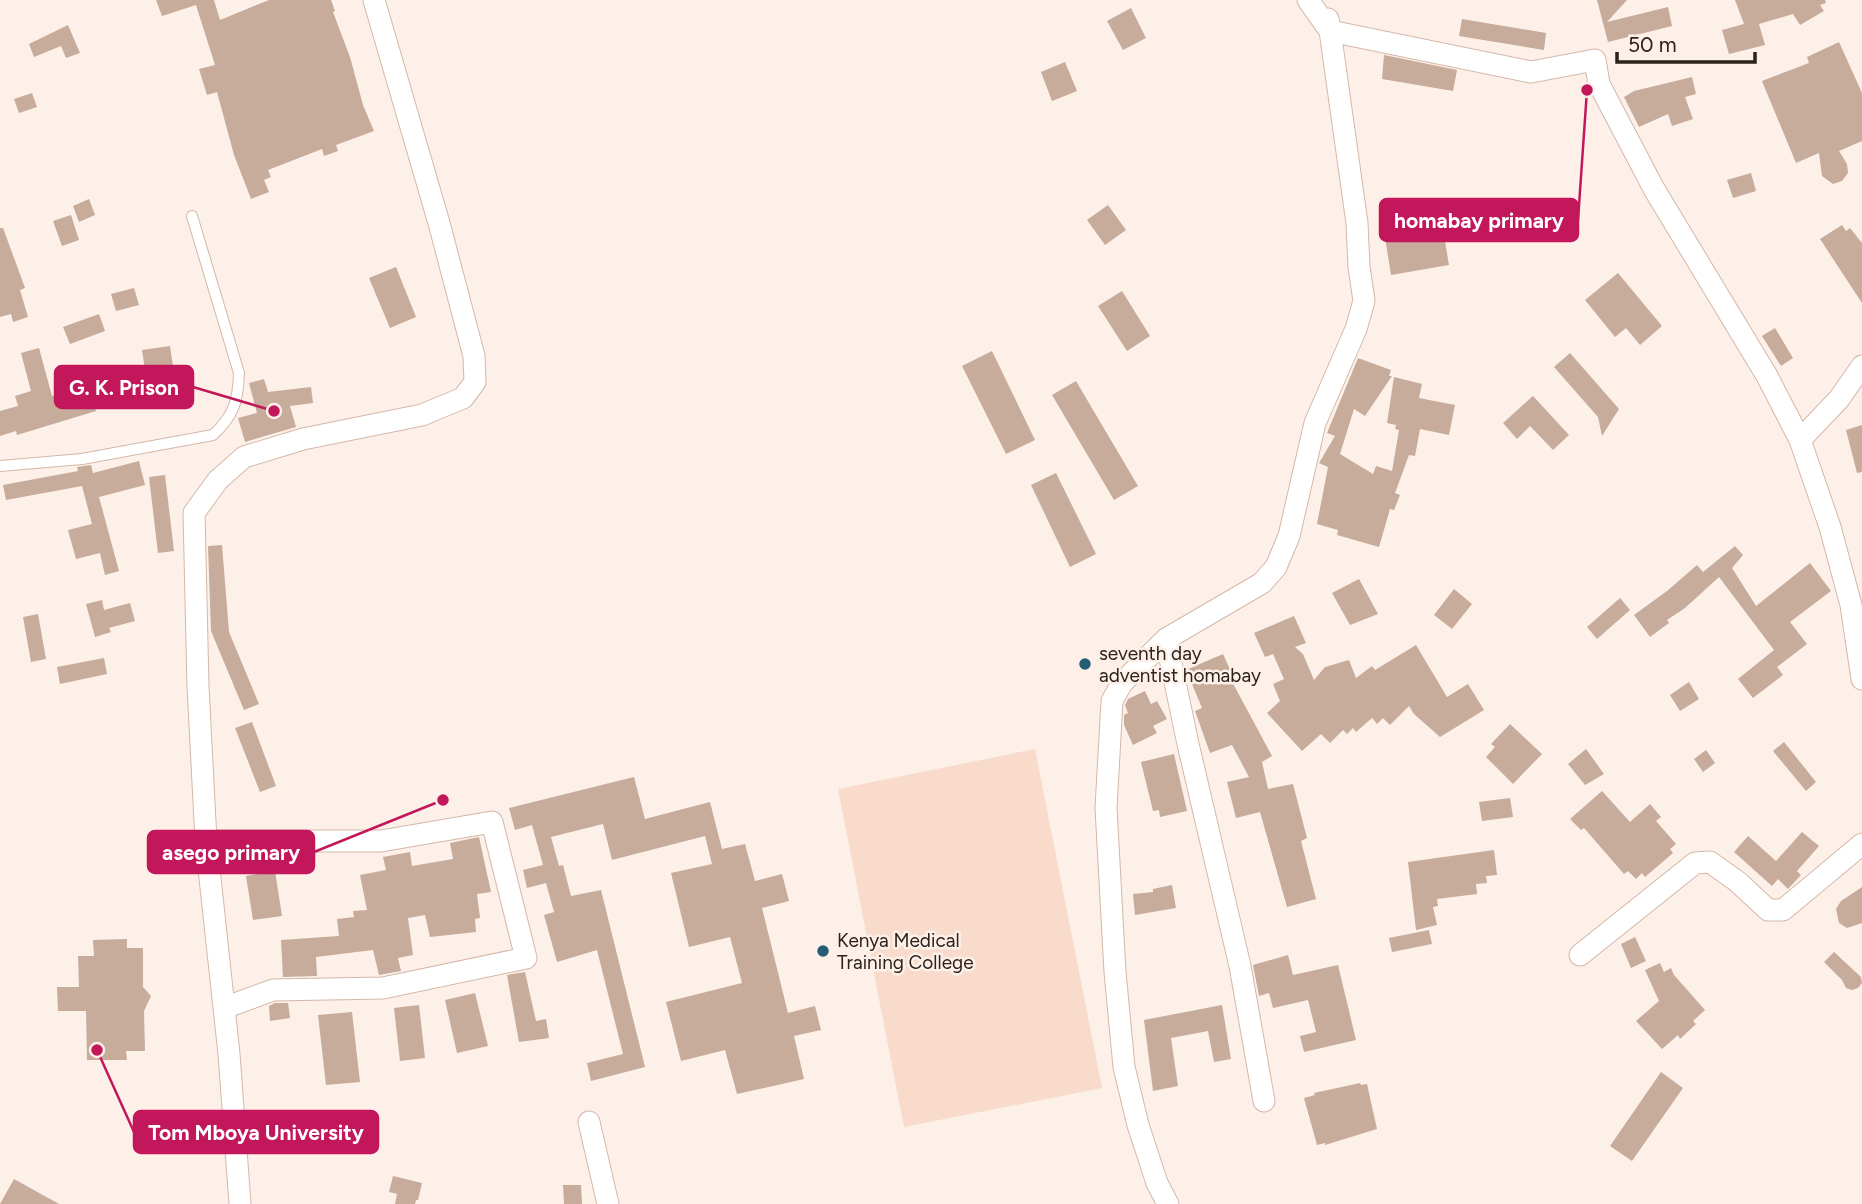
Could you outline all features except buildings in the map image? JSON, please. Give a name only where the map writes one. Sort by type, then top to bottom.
[{"type":"street","points":[[240,1204],[224,1008],[206,841],[198,686],[194,513],[218,480],[244,457],[303,439],[422,415],[463,398],[475,382],[474,356],[439,223],[374,0]]},
{"type":"street","points":[[1308,0],[1330,31],[1531,72],[1595,60],[1600,84],[1654,189],[1767,376],[1800,440],[1856,603],[1862,679]]},
{"type":"street","points":[[1168,1204],[1157,1183],[1138,1125],[1124,1066],[1115,972],[1106,808],[1112,701],[1122,683],[1166,639],[1262,583],[1276,567],[1289,536],[1315,423],[1356,330],[1364,301],[1357,223],[1330,31],[1323,0]]},
{"type":"street","points":[[1800,440],[1839,399],[1862,366]]},
{"type":"street","points":[[1839,399],[1862,393]]},
{"type":"street","points":[[1166,639],[1240,966],[1264,1101]]},
{"type":"street","points":[[206,841],[381,841],[492,822],[526,958],[383,988],[273,990],[224,1008]]},
{"type":"street","points":[[1580,955],[1695,863],[1710,862],[1768,910],[1783,910],[1862,844]]},
{"type":"street","points":[[589,1122],[608,1204]]},
{"type":"lane","points":[[0,466],[82,458],[213,435],[227,422],[238,400],[239,373],[192,216]]},
{"type":"shaded area","points":[[1035,749],[1102,1088],[904,1127],[838,789]]},
{"type":"place","name":"homabay primary","points":[[1587,90]]},
{"type":"place","name":"G. K. Prison","points":[[274,411]]},
{"type":"place","name":"seventh day adventist homabay","points":[[1085,664]]},
{"type":"place","name":"asego primary","points":[[443,800]]},
{"type":"place","name":"Kenya Medical Training College","points":[[823,951]]},
{"type":"place","name":"Tom Mboya University","points":[[97,1050]]}]
